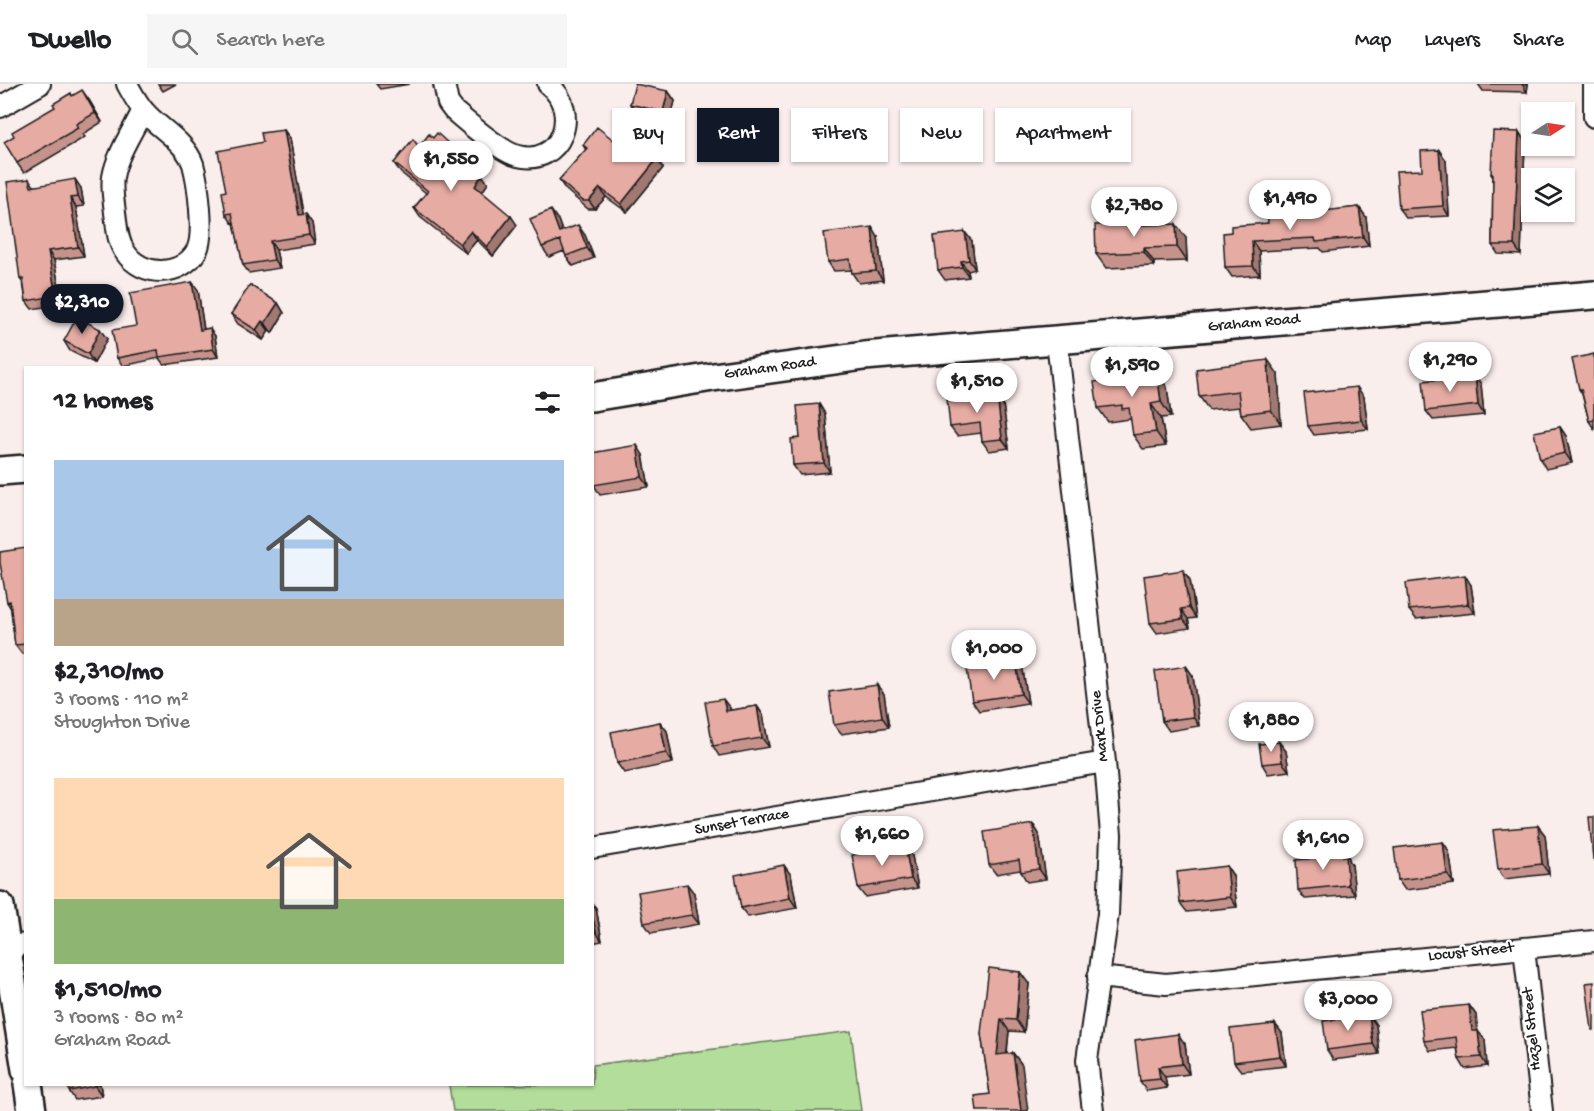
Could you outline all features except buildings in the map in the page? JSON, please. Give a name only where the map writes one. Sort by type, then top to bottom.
[{"type":"street","points":[[0,107],[40,84]]},
{"type":"street","points":[[127,84],[143,110],[188,154],[195,176],[202,229],[200,239],[191,257],[174,269],[164,271],[142,268],[125,254],[120,244],[112,189],[112,179],[118,160],[143,110]]},
{"type":"street","points":[[444,84],[448,103],[454,111],[508,153],[527,158],[536,156],[554,146],[561,138],[565,125],[566,112],[563,103],[559,95],[548,84]]},
{"type":"street","points":[[1594,84],[1594,117]]},
{"type":"street","name":"Graham Road","points":[[594,397],[864,356],[1523,299],[1594,295]]},
{"type":"street","name":"Mark Drive","points":[[1057,341],[1105,762],[1111,835],[1108,914],[1087,1060],[1093,1111]]},
{"type":"street","points":[[0,471],[24,469]]},
{"type":"street","name":"Sunset Terrace","points":[[594,848],[1105,762]]},
{"type":"street","points":[[0,906],[16,946],[24,1045]]},
{"type":"street","name":"Locust Street","points":[[1098,977],[1166,984],[1594,941]]},
{"type":"street","name":"Hazel Street","points":[[1524,948],[1542,1111]]},
{"type":"street","points":[[28,1086],[32,1111]]},
{"type":"green space","points":[[851,1031],[861,1111],[453,1111],[449,1086],[594,1086],[594,1065]]}]
